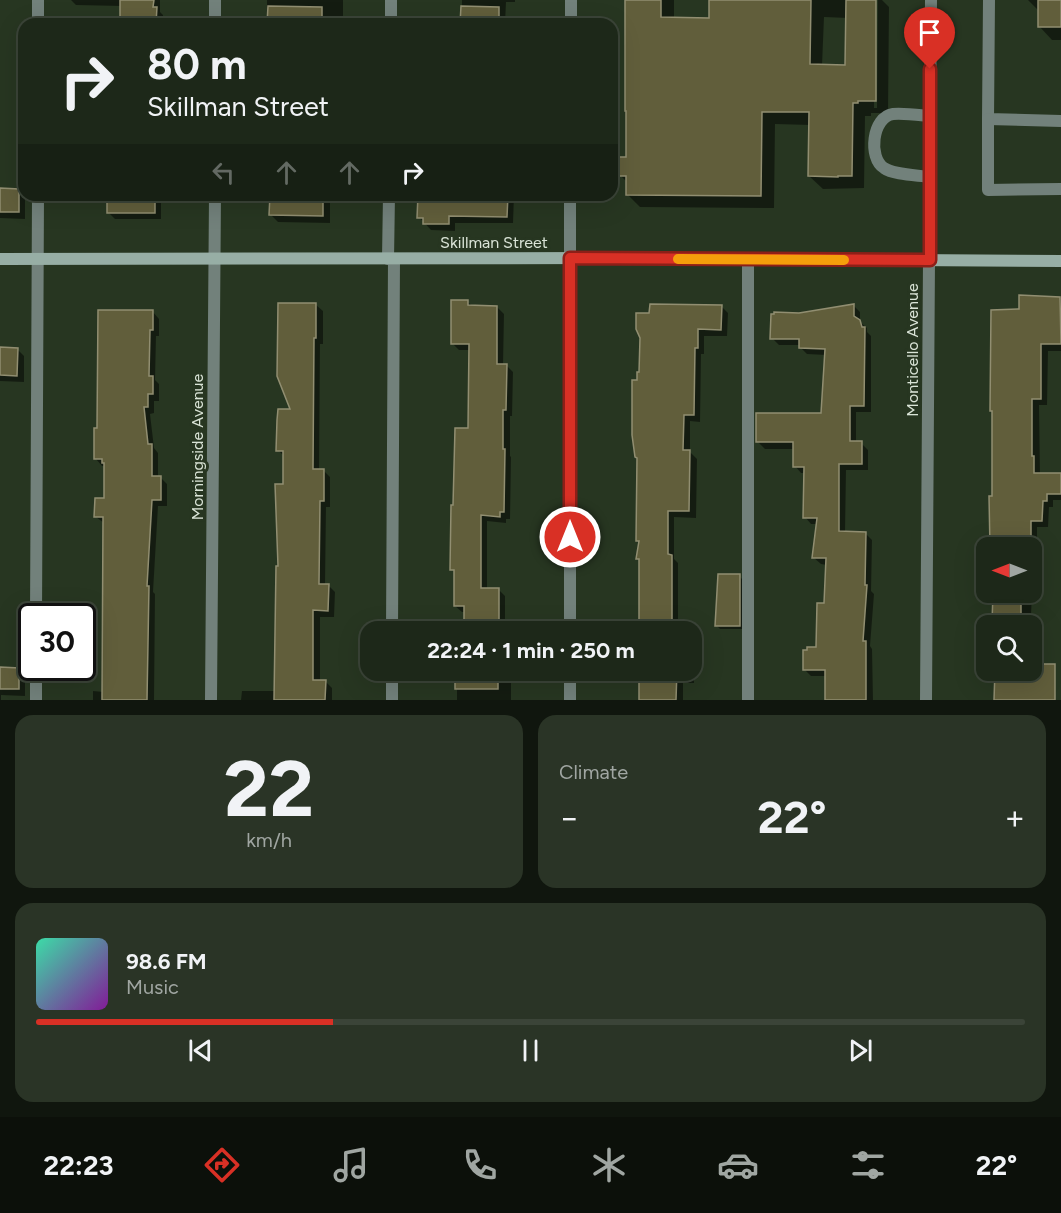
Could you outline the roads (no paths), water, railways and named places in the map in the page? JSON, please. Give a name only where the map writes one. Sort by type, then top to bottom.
[{"type":"main road","name":"Skillman Street","points":[[0,259],[570,258],[1061,261]]},
{"type":"street","points":[[38,0],[38,18]]},
{"type":"street","points":[[215,0],[215,18]]},
{"type":"street","points":[[391,0],[391,18]]},
{"type":"street","points":[[571,0],[571,18]]},
{"type":"street","name":"Monticello Avenue","points":[[926,700],[931,0]]},
{"type":"street","points":[[989,0],[988,190],[1061,189]]},
{"type":"street","points":[[930,116],[891,114],[880,122],[874,137],[875,155],[882,167],[930,177]]},
{"type":"street","points":[[988,119],[1061,121]]},
{"type":"street","points":[[36,603],[38,201]]},
{"type":"street","name":"Morningside Avenue","points":[[211,700],[215,201]]},
{"type":"street","points":[[389,201],[392,621]]},
{"type":"street","points":[[570,201],[570,621]]},
{"type":"street","points":[[748,259],[748,700]]},
{"type":"street","points":[[36,681],[36,700]]},
{"type":"street","points":[[392,681],[392,700]]},
{"type":"street","points":[[570,681],[570,700]]}]
